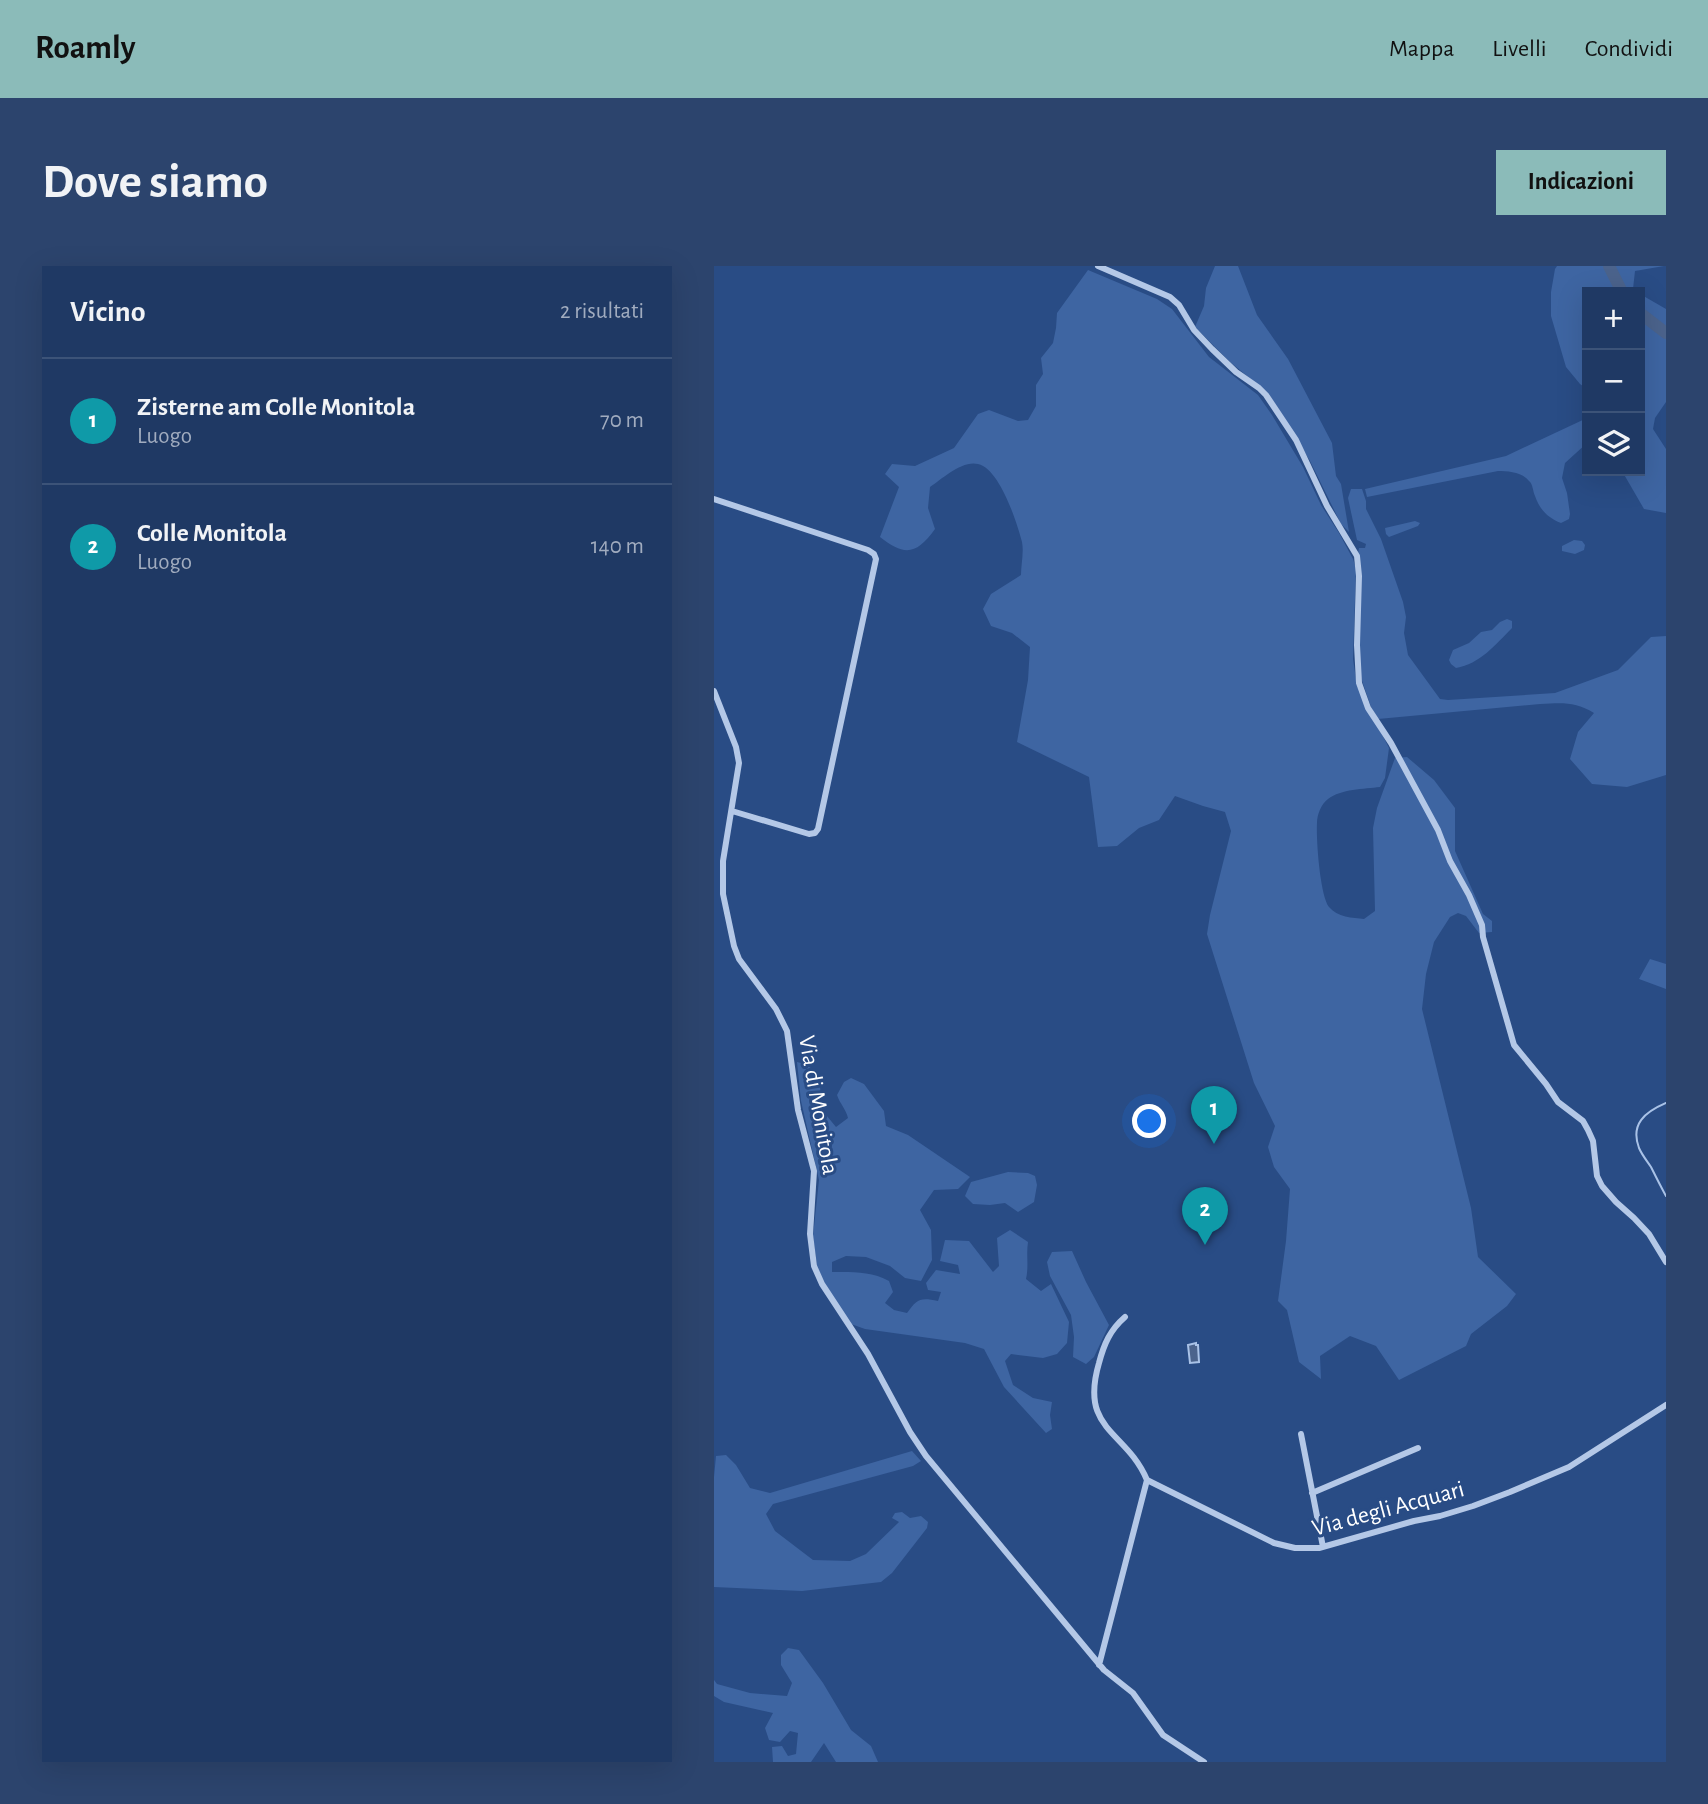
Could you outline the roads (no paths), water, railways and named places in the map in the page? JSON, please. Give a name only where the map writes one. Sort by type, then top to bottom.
[{"type":"street","points":[[1098,266],[1171,297],[1194,330],[1212,349],[1266,395],[1296,440],[1327,506],[1357,556],[1357,672],[1368,708],[1391,743],[1438,830],[1450,861],[1482,925],[1483,937],[1514,1045],[1558,1102],[1583,1121],[1593,1142],[1597,1177],[1602,1186],[1649,1234],[1666,1262]]},
{"type":"street","points":[[714,499],[868,550],[876,559],[818,829],[813,834],[808,834],[732,811]]},
{"type":"street","name":"Via di Monitola","points":[[714,691],[739,757],[723,861],[723,894],[739,959],[776,1009],[787,1031],[797,1106],[814,1171],[810,1237],[812,1257],[818,1275],[868,1353],[923,1452],[1099,1665],[1133,1693],[1163,1735],[1204,1762]]},
{"type":"street","points":[[1099,1665],[1147,1480],[1137,1461],[1104,1423],[1094,1402],[1094,1382],[1104,1346],[1112,1331],[1125,1317]]},
{"type":"street","name":"Via degli Acquari","points":[[1147,1480],[1274,1543],[1295,1549],[1312,1549],[1445,1515],[1510,1492],[1569,1466],[1666,1405]]},
{"type":"street","points":[[1301,1434],[1323,1547]]},
{"type":"street","points":[[1312,1493],[1418,1448]]},
{"type":"waterway","points":[[1609,266],[1620,287]]},
{"type":"waterway","points":[[1645,317],[1666,333]]},
{"type":"waterway","points":[[1666,1103],[1646,1115],[1636,1132],[1639,1148],[1666,1196]]},
{"type":"place","name":"Zisterne am Colle Monitola","points":[[1214,1144]]},
{"type":"place","name":"Colle Monitola","points":[[1205,1245]]}]
